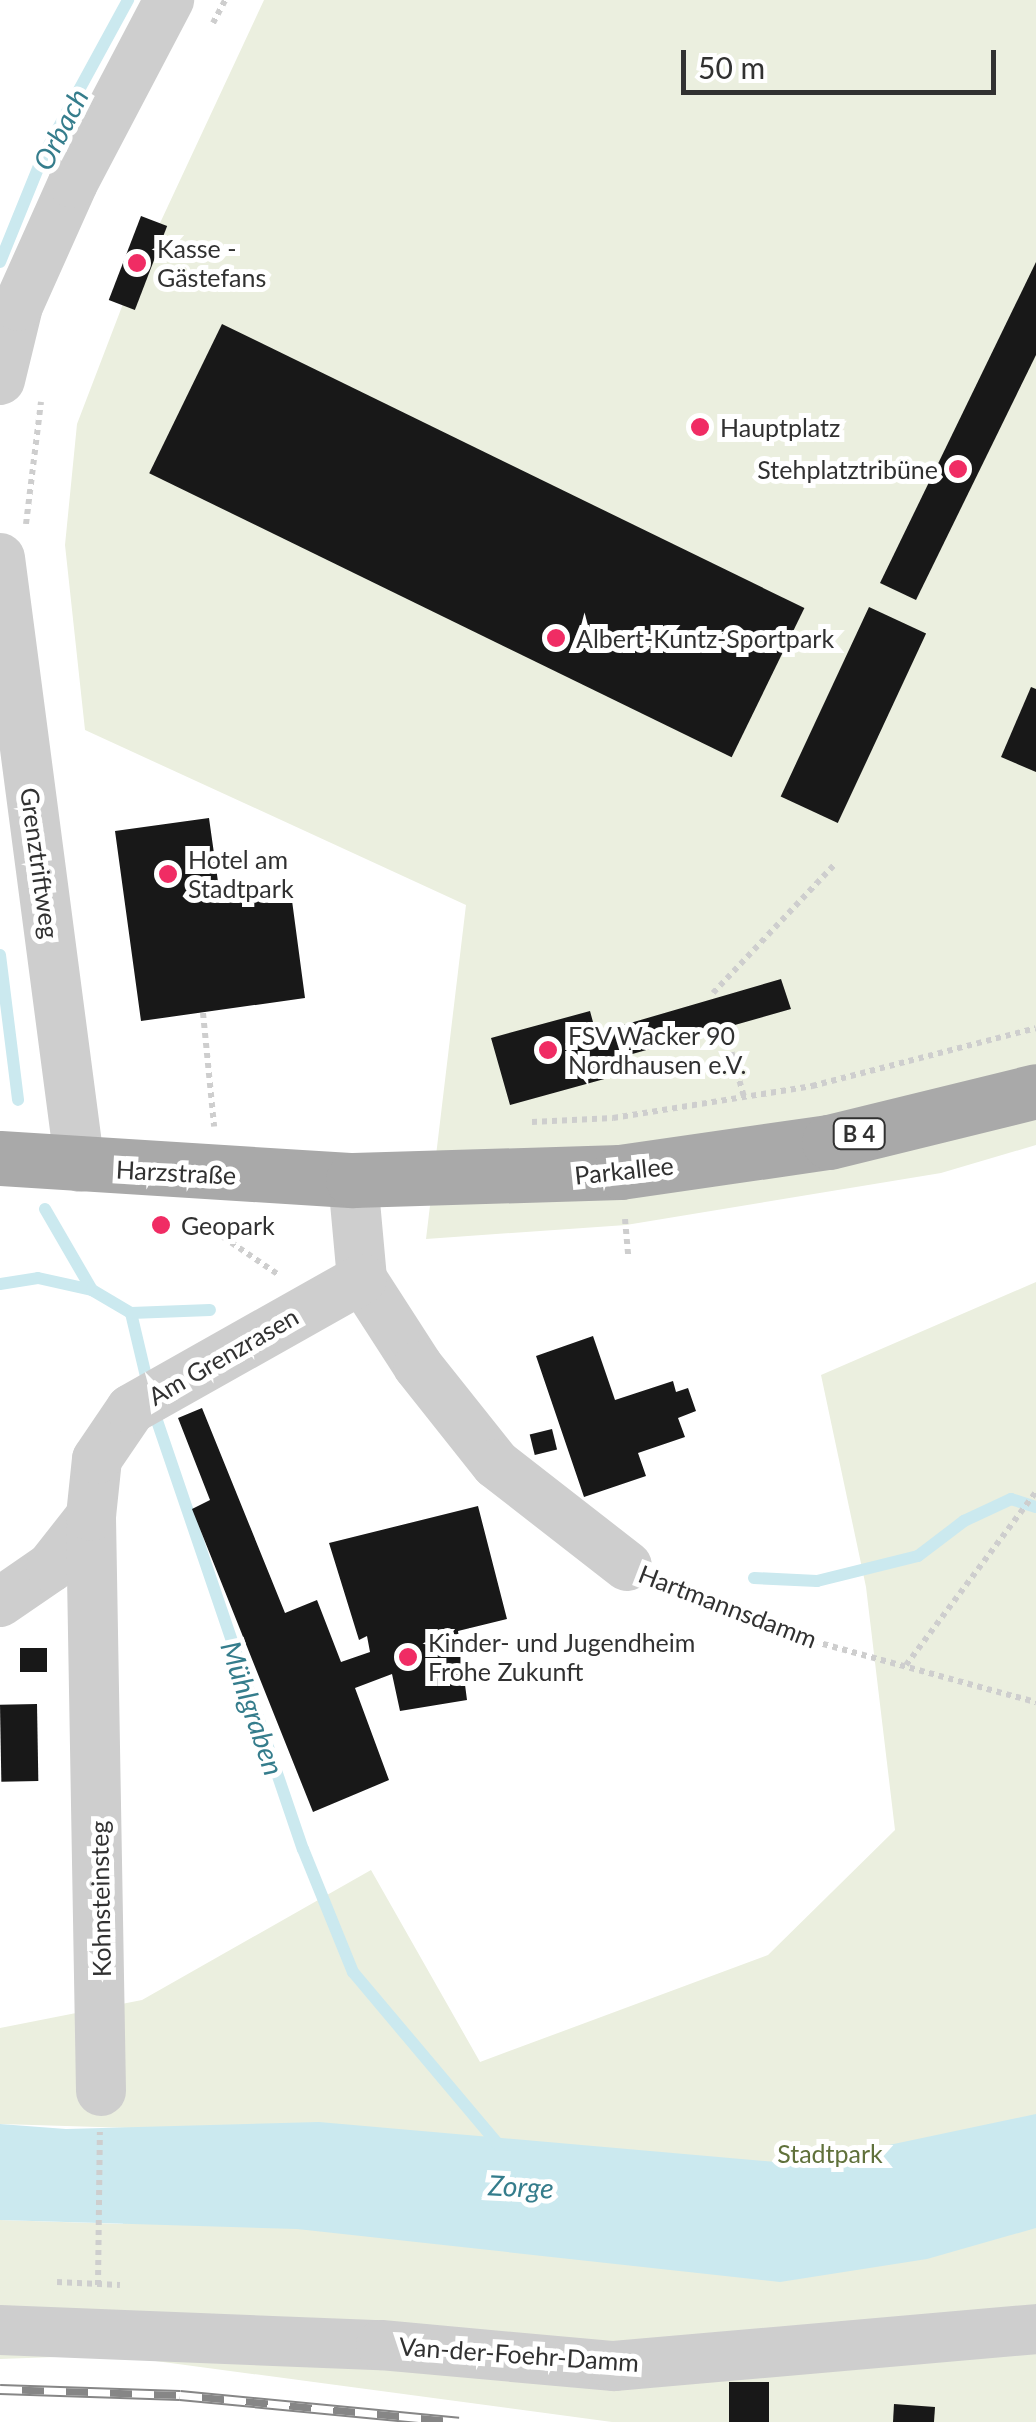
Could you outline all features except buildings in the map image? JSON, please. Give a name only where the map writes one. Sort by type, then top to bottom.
[{"type":"main road","name":"Parkallee","points":[[353,1180],[620,1172],[829,1142],[1036,1092]]},
{"type":"main road","name":"Harzstraße","points":[[0,1158],[80,1167],[353,1180]]},
{"type":"street","points":[[22,386],[18,306],[72,183],[170,0]]},
{"type":"street","name":"Grenztriftweg","points":[[14,551],[80,1167]]},
{"type":"street","points":[[319,1302],[362,1279],[353,1180]]},
{"type":"street","name":"Hartmannsdamm","points":[[362,1279],[452,1413],[496,1464],[627,1566]]},
{"type":"street","name":"Am Grenzrasen","points":[[91,1516],[97,1459],[150,1397],[319,1302]]},
{"type":"street","points":[[0,1602],[51,1567],[91,1516]]},
{"type":"street","name":"Kohnsteinsteg","points":[[91,1516],[100,2091]]},
{"type":"street","name":"Van-der-Foehr-Damm","points":[[0,2330],[380,2345],[614,2366],[1036,2329]]},
{"type":"path","points":[[206,35],[225,0]]},
{"type":"path","points":[[14,551],[34,430],[22,386]]},
{"type":"path","points":[[713,992],[834,866]]},
{"type":"path","points":[[203,1013],[214,1132]]},
{"type":"path","points":[[519,1123],[614,1118],[744,1097],[1036,1028]]},
{"type":"path","points":[[726,1034],[744,1097]]},
{"type":"path","points":[[196,1132],[234,1132]]},
{"type":"path","points":[[188,1214],[319,1302]]},
{"type":"path","points":[[906,1665],[1036,1493]]},
{"type":"path","name":"Hartmannsdamm","points":[[627,1566],[794,1636],[1036,1702]]},
{"type":"path","points":[[98,2283],[100,2091]]},
{"type":"green space","name":"Albert-Kuntz-Sportpark","points":[[264,0],[1036,0],[1036,1145],[941,1173],[626,1225],[426,1239],[466,905],[85,730],[65,545],[77,424],[126,296]]},
{"type":"green space","name":"Stadtpark","points":[[1036,1282],[1036,2422],[612,2422],[111,2355],[0,2359],[0,2220],[123,2224],[132,2128],[0,2124],[0,2028],[142,2000],[371,1870],[480,2062],[768,1955],[895,1830],[866,1587],[821,1375]]},
{"type":"water","name":"Zorge","points":[[1036,2114],[1036,2228],[927,2259],[780,2282],[297,2229],[0,2220],[0,2124],[66,2129],[319,2122],[799,2164]]},
{"type":"waterway","name":"Orbach","points":[[0,262],[43,156],[128,0]]},
{"type":"waterway","name":"Orbach","points":[[0,955],[18,1100]]},
{"type":"waterway","name":"Orbach","points":[[45,1209],[92,1290]]},
{"type":"waterway","name":"Mühlgraben","points":[[0,1284],[38,1278],[92,1290],[131,1313],[149,1389]]},
{"type":"waterway","points":[[131,1313],[210,1310]]},
{"type":"waterway","name":"Mühlgraben","points":[[153,1409],[303,1849],[353,1972],[502,2149]]},
{"type":"waterway","points":[[754,1578],[817,1581],[918,1556],[964,1521],[1011,1499],[1036,1507]]},
{"type":"railway","points":[[0,2389],[180,2395],[459,2422]]},
{"type":"place","name":"Kasse - Gästefans","points":[[137,263]]},
{"type":"place","name":"Hauptplatz","points":[[700,427]]},
{"type":"place","name":"Stehplatztribüne","points":[[958,469]]},
{"type":"place","name":"Albert-Kuntz-Sportpark","points":[[556,638]]},
{"type":"place","name":"Hotel am Stadtpark","points":[[168,874]]},
{"type":"place","name":"FSV Wacker 90 Nordhausen e.V.","points":[[548,1050]]},
{"type":"place","name":"Geopark","points":[[161,1225]]},
{"type":"place","name":"Kinder- und Jugendheim Frohe Zukunft","points":[[408,1657]]}]
